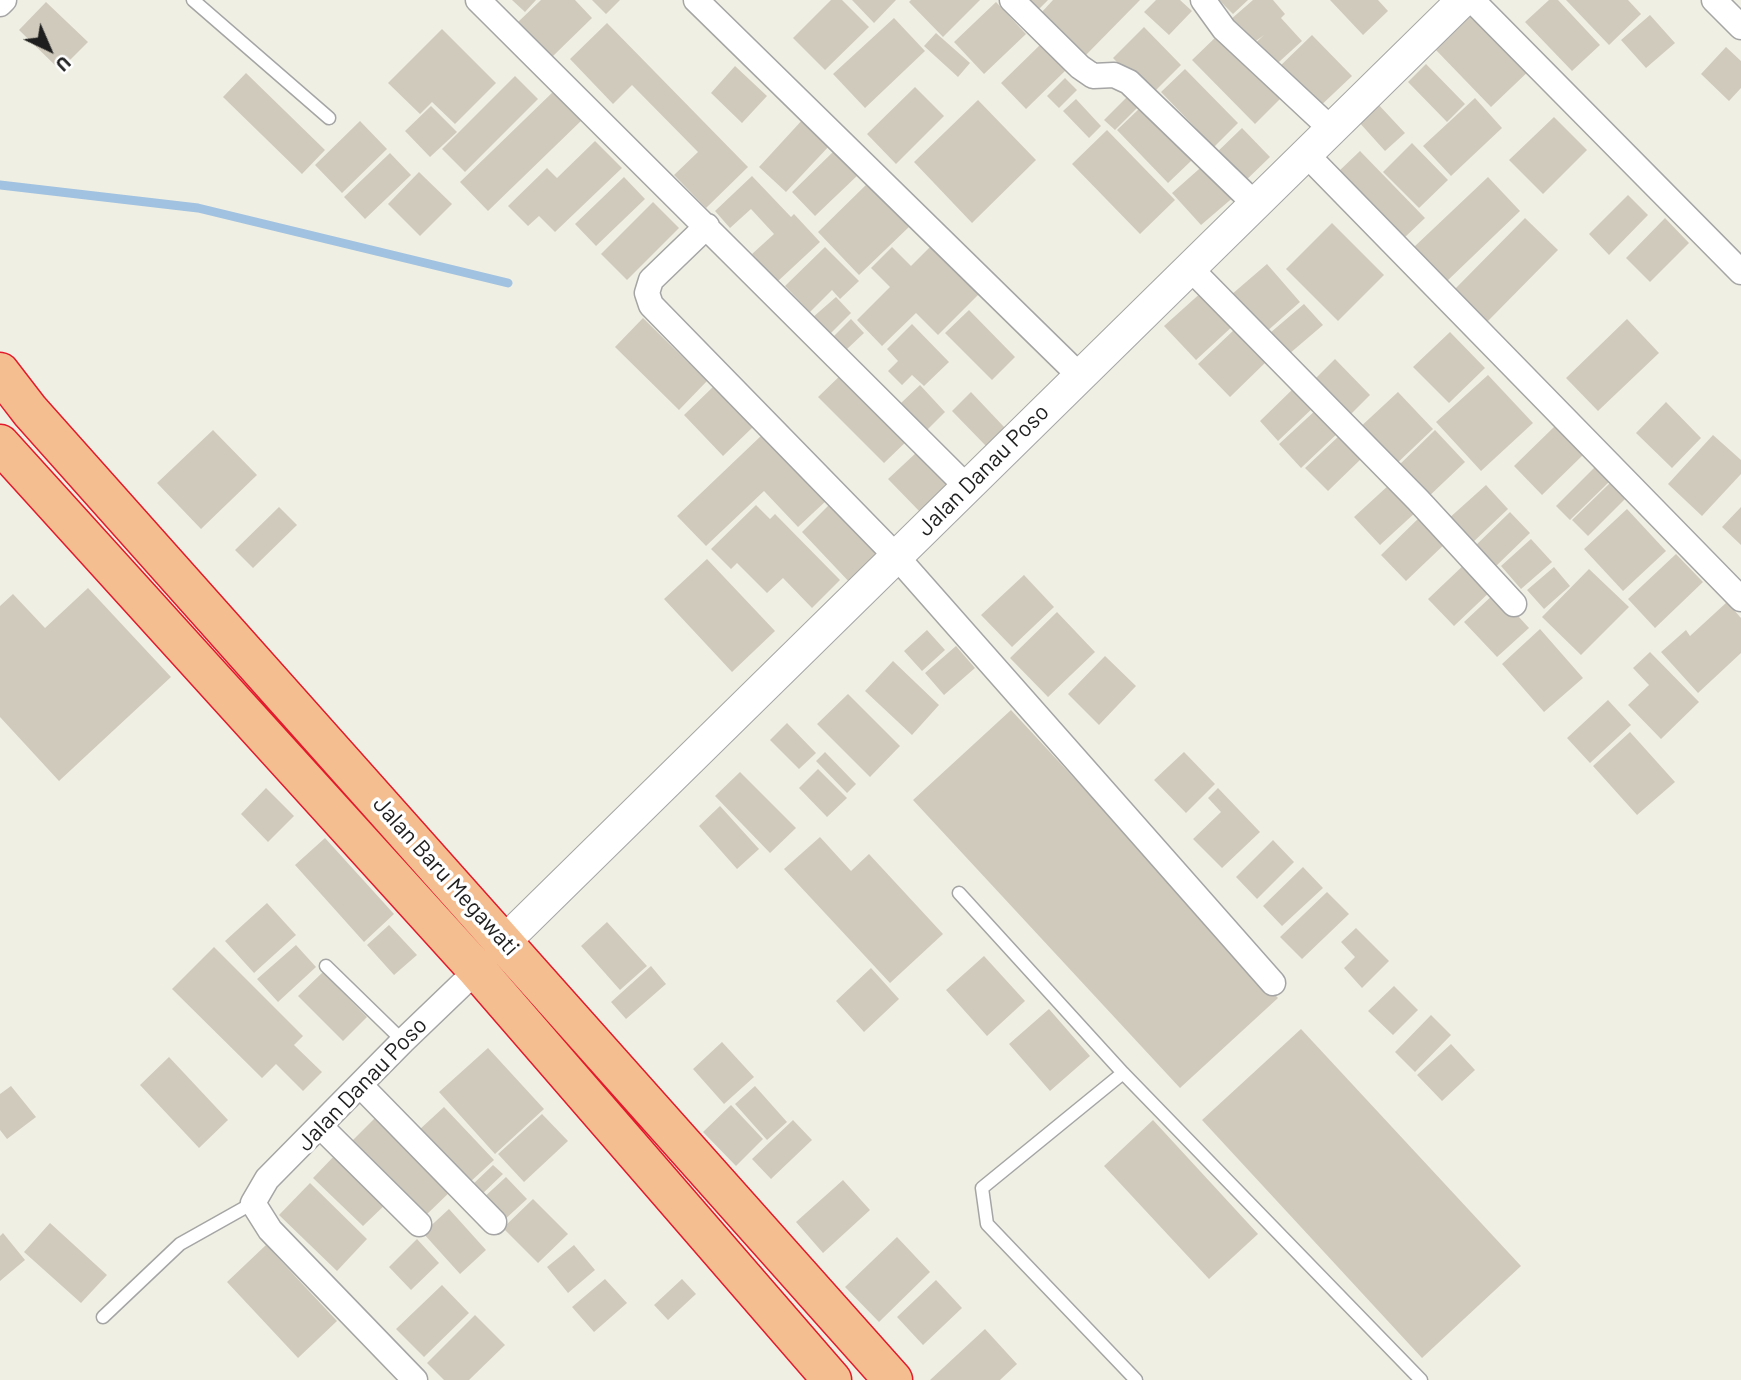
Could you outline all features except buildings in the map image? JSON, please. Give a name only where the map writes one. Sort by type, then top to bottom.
[{"type":"highway","name":"Jalan Baru Megawati","points":[[0,372],[30,411],[892,1380]]},
{"type":"highway","points":[[0,444],[30,411]]},
{"type":"highway","name":"Jalan Baru Megawati","points":[[0,444],[477,970],[832,1380]]},
{"type":"street","points":[[0,4],[4,0]]},
{"type":"street","points":[[478,0],[966,486]]},
{"type":"street","points":[[696,0],[1079,375]]},
{"type":"street","points":[[1012,0],[1080,67],[1093,76],[1114,75],[1129,82],[1254,203]]},
{"type":"street","points":[[1203,0],[1224,29],[1330,128]]},
{"type":"street","name":"Jalan Danau Poso","points":[[504,942],[1462,0]]},
{"type":"street","points":[[1472,0],[1741,272]]},
{"type":"street","points":[[1714,0],[1741,27]]},
{"type":"street","points":[[1305,153],[1741,599]]},
{"type":"street","points":[[707,226],[651,280],[647,293],[651,305],[896,556],[1273,983]]},
{"type":"street","points":[[1189,267],[1418,500],[1514,604]]},
{"type":"street","name":"Jalan Danau Poso","points":[[253,1203],[267,1179],[402,1041],[477,970]]},
{"type":"street","points":[[360,1085],[494,1222]]},
{"type":"street","points":[[320,1126],[419,1224]]},
{"type":"street","points":[[253,1203],[270,1230],[415,1380]]},
{"type":"lane","points":[[193,0],[329,118]]},
{"type":"lane","points":[[959,893],[1124,1073],[1421,1380]]},
{"type":"lane","points":[[326,966],[402,1041]]},
{"type":"lane","points":[[1124,1073],[982,1188],[987,1224],[1136,1380]]},
{"type":"lane","points":[[103,1317],[180,1244],[253,1203]]},
{"type":"waterway","points":[[0,185],[198,208],[508,283]]}]
